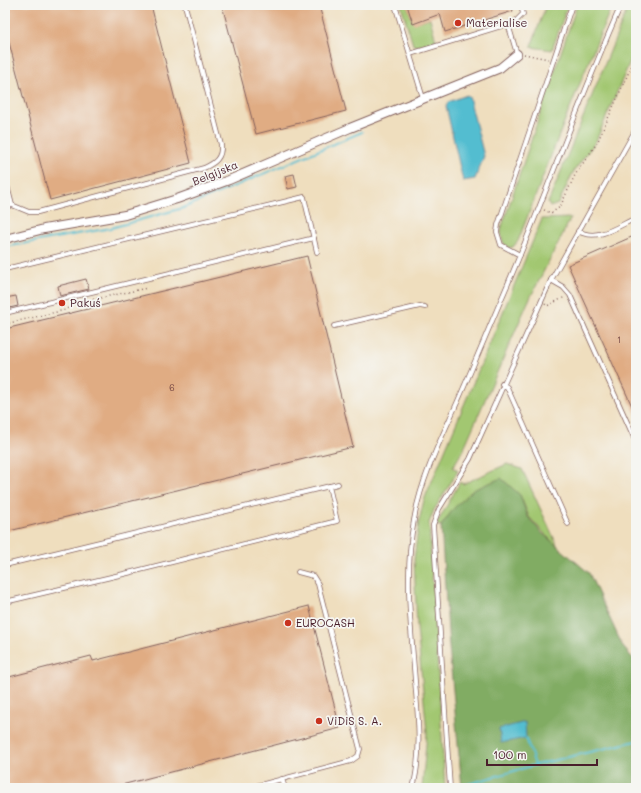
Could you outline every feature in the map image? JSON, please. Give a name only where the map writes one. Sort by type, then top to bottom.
[{"type":"street","name":"Belgijska","points":[[5,239],[44,229],[125,215],[177,199],[229,180],[423,98],[500,68],[517,54]]},
{"type":"lane","points":[[5,207],[12,205],[29,212],[38,212],[204,168],[217,160],[222,151],[221,145],[185,5]]},
{"type":"lane","points":[[394,5],[423,98]]},
{"type":"lane","points":[[410,54],[515,22],[523,14],[521,5]]},
{"type":"lane","points":[[520,255],[501,245],[497,232],[498,225],[572,5]]},
{"type":"lane","points":[[413,788],[417,762],[419,731],[408,585],[414,517],[429,468],[520,255],[621,5]]},
{"type":"lane","points":[[508,24],[517,54]]},
{"type":"lane","points":[[450,788],[433,525],[439,509],[464,467],[550,280],[636,130]]},
{"type":"lane","points":[[5,178],[12,205]]},
{"type":"lane","points":[[5,270],[304,198],[317,252]]},
{"type":"lane","points":[[578,231],[590,236],[600,235],[636,218]]},
{"type":"lane","points":[[5,313],[314,238]]},
{"type":"lane","points":[[550,280],[563,287],[570,295],[636,442]]},
{"type":"lane","points":[[334,326],[420,306],[425,307]]},
{"type":"lane","points":[[502,384],[507,387],[568,524]]},
{"type":"lane","points":[[5,564],[338,484]]},
{"type":"lane","points":[[5,602],[136,572],[337,521],[328,486]]},
{"type":"lane","points":[[248,788],[351,761],[358,756],[360,748],[318,584],[313,576],[298,572]]},
{"type":"lane","points":[[282,779],[285,788]]},
{"type":"path","points":[[517,54],[528,54],[553,61]]},
{"type":"path","points":[[538,208],[551,213],[560,207],[574,175],[597,143],[636,56]]},
{"type":"path","points":[[5,324],[65,310],[76,303],[147,288]]},
{"type":"path","points":[[540,301],[547,306],[570,295]]},
{"type":"green space","points":[[401,5],[407,5],[413,23],[430,18],[436,41],[418,46],[413,45]]},
{"type":"green space","points":[[546,5],[568,5],[552,50],[531,47]]},
{"type":"green space","points":[[577,5],[612,5],[518,241],[513,247],[508,248],[502,238],[502,226]]},
{"type":"green space","points":[[629,5],[636,5],[636,47],[596,141],[574,171],[558,204],[550,207],[548,203]]},
{"type":"green space","points":[[571,218],[528,302],[463,450],[453,467],[458,471],[434,510],[429,523],[445,788],[422,788],[427,733],[417,628],[414,559],[419,521],[424,500],[542,219]]},
{"type":"green space","points":[[507,464],[522,469],[559,549],[529,517],[520,495],[462,501],[441,526],[436,525],[460,482],[463,484]]},
{"type":"green space","points":[[501,478],[520,495],[528,517],[542,533],[589,573],[623,647],[636,662],[636,788],[462,788],[449,647],[441,526],[454,508],[473,490]]},
{"type":"water","points":[[467,95],[469,97],[484,156],[475,179],[463,181],[446,106],[448,102]]},
{"type":"water","points":[[525,722],[526,738],[501,743],[499,729]]},
{"type":"building","points":[[5,5],[151,5],[191,163],[50,200],[5,27]]},
{"type":"building","points":[[222,5],[319,5],[346,111],[256,134]]},
{"type":"building","name":"Materialise","points":[[407,5],[511,5],[513,11],[445,32],[440,14],[413,24]]},
{"type":"building","points":[[294,174],[297,187],[288,189],[285,176]]},
{"type":"building","points":[[636,235],[636,415],[568,265]]},
{"type":"building","points":[[307,256],[353,447],[5,532],[5,329]]},
{"type":"building","points":[[86,279],[89,289],[60,296],[58,286]]},
{"type":"building","points":[[16,296],[18,306],[5,309],[5,298]]},
{"type":"building","points":[[309,606],[340,728],[110,788],[5,788],[5,678],[91,656],[93,661]]},
{"type":"waterway","points":[[5,247],[111,228],[183,208],[362,132]]},
{"type":"waterway","points":[[526,738],[535,765]]},
{"type":"waterway","points":[[465,785],[535,765],[636,741]]},
{"type":"place","name":"Materialise","points":[[458,23]]},
{"type":"place","name":"Pakuś","points":[[62,303]]},
{"type":"place","name":"EUROCASH","points":[[288,623]]},
{"type":"place","name":"ViDiS S. A.","points":[[319,721]]}]
